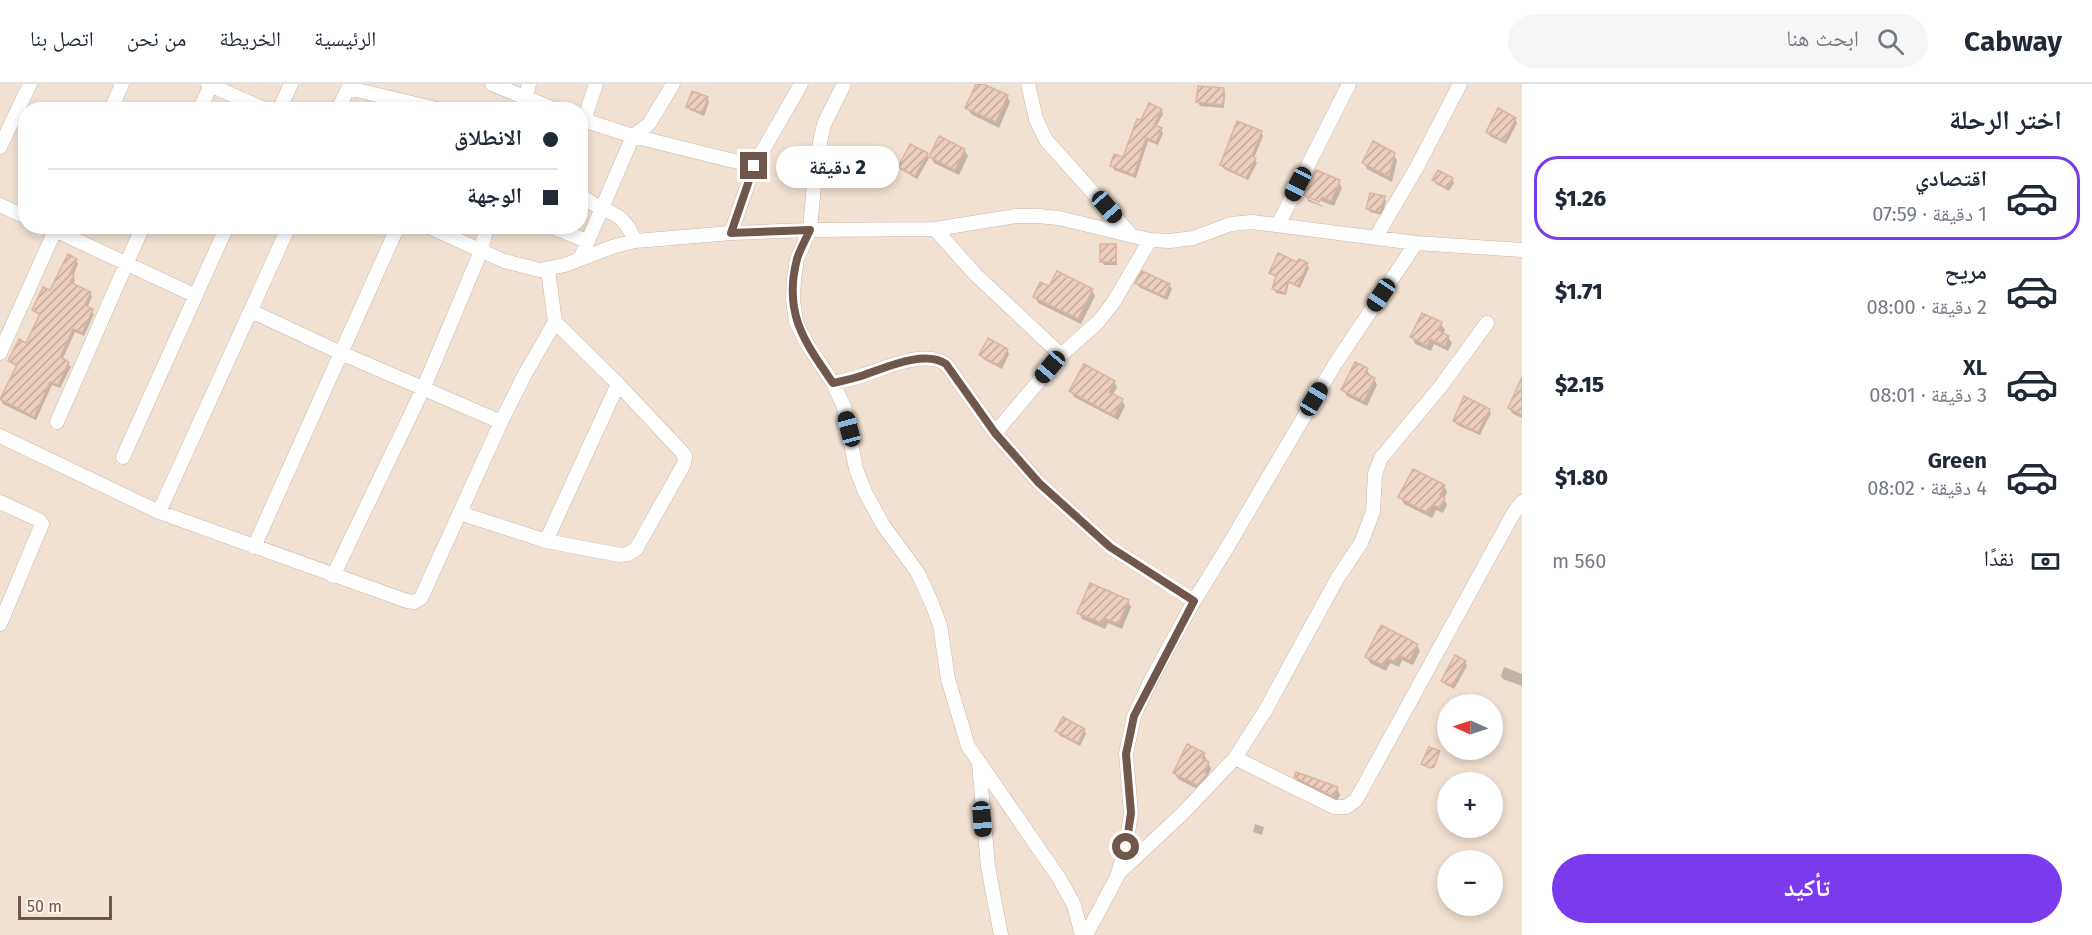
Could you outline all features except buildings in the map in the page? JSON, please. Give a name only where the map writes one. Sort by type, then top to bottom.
[{"type":"street","points":[[21,102],[30,84]]},
{"type":"street","points":[[114,102],[122,84]]},
{"type":"street","points":[[203,102],[210,84],[249,102]]},
{"type":"street","points":[[283,102],[291,84]]},
{"type":"street","points":[[492,84],[520,102]]},
{"type":"street","points":[[524,102],[529,84]]},
{"type":"street","points":[[588,104],[596,84]]},
{"type":"street","points":[[580,259],[633,136],[649,124],[673,84]]},
{"type":"street","points":[[731,233],[754,166],[801,84]]},
{"type":"street","points":[[844,84],[824,124],[816,161],[810,230],[797,259],[793,300],[796,322],[807,344],[833,383],[844,407],[856,469],[865,492],[883,525],[918,573],[940,625],[948,679],[968,746],[1059,878],[1074,905],[1084,935]]},
{"type":"street","points":[[1028,84],[1036,119],[1046,140],[1130,234]]},
{"type":"street","points":[[1278,225],[1349,84]]},
{"type":"street","points":[[1376,237],[1417,167],[1460,84]]},
{"type":"street","points":[[342,102],[349,86],[410,102]]},
{"type":"street","points":[[0,147],[18,109]]},
{"type":"street","points":[[588,121],[633,136],[754,166]]},
{"type":"street","points":[[588,201],[619,216],[626,223],[635,242]]},
{"type":"street","points":[[0,205],[18,213]]},
{"type":"street","points":[[444,234],[504,261],[527,268],[548,270],[612,246],[635,242],[731,233],[935,229],[1016,216],[1059,218],[1150,240],[1170,241],[1193,238],[1231,224],[1252,222],[1416,243],[1522,249]]},
{"type":"street","points":[[935,229],[975,274],[1061,355]]},
{"type":"street","points":[[0,354],[50,234]]},
{"type":"street","points":[[66,234],[196,296]]},
{"type":"street","points":[[57,422],[139,234]]},
{"type":"street","points":[[123,457],[223,234]]},
{"type":"street","points":[[159,512],[285,234]]},
{"type":"street","points":[[254,547],[394,234]]},
{"type":"street","points":[[333,576],[424,387],[481,251],[485,234]]},
{"type":"street","points":[[570,234],[587,241]]},
{"type":"street","points":[[995,433],[1061,355],[1098,322],[1113,303],[1150,240]]},
{"type":"street","points":[[1084,935],[1118,874],[1126,847],[1131,813],[1126,754],[1134,716],[1194,601],[1335,364],[1416,243]]},
{"type":"street","points":[[0,436],[159,512],[333,576],[407,601],[417,601],[421,598],[501,422],[555,322],[548,270]]},
{"type":"street","points":[[251,311],[341,353],[501,422]]},
{"type":"street","points":[[460,513],[546,541],[620,555],[636,549],[684,464],[685,456],[682,452],[555,322]]},
{"type":"street","points":[[1118,874],[1183,813],[1235,758],[1265,711],[1337,579],[1361,543],[1373,512],[1375,474],[1381,458],[1441,386],[1487,323]]},
{"type":"street","points":[[833,383],[908,361],[939,359],[946,364],[995,433],[1039,483],[1110,547],[1194,601]]},
{"type":"street","points":[[546,541],[618,384]]},
{"type":"street","points":[[0,502],[39,520],[42,524],[0,624]]},
{"type":"street","points":[[1235,758],[1334,807],[1346,807],[1356,800],[1513,514],[1522,502]]},
{"type":"street","points":[[979,763],[988,867],[1001,935]]},
{"type":"shaded area","points":[[0,84],[1522,84],[1522,935],[0,935]]},
{"type":"route","points":[[754,166],[731,233],[810,230],[797,259],[793,300],[796,322],[807,344],[833,383],[908,361],[939,359],[946,364],[995,433],[1039,483],[1110,547],[1194,601],[1134,716],[1126,754],[1131,813],[1126,847]]}]
